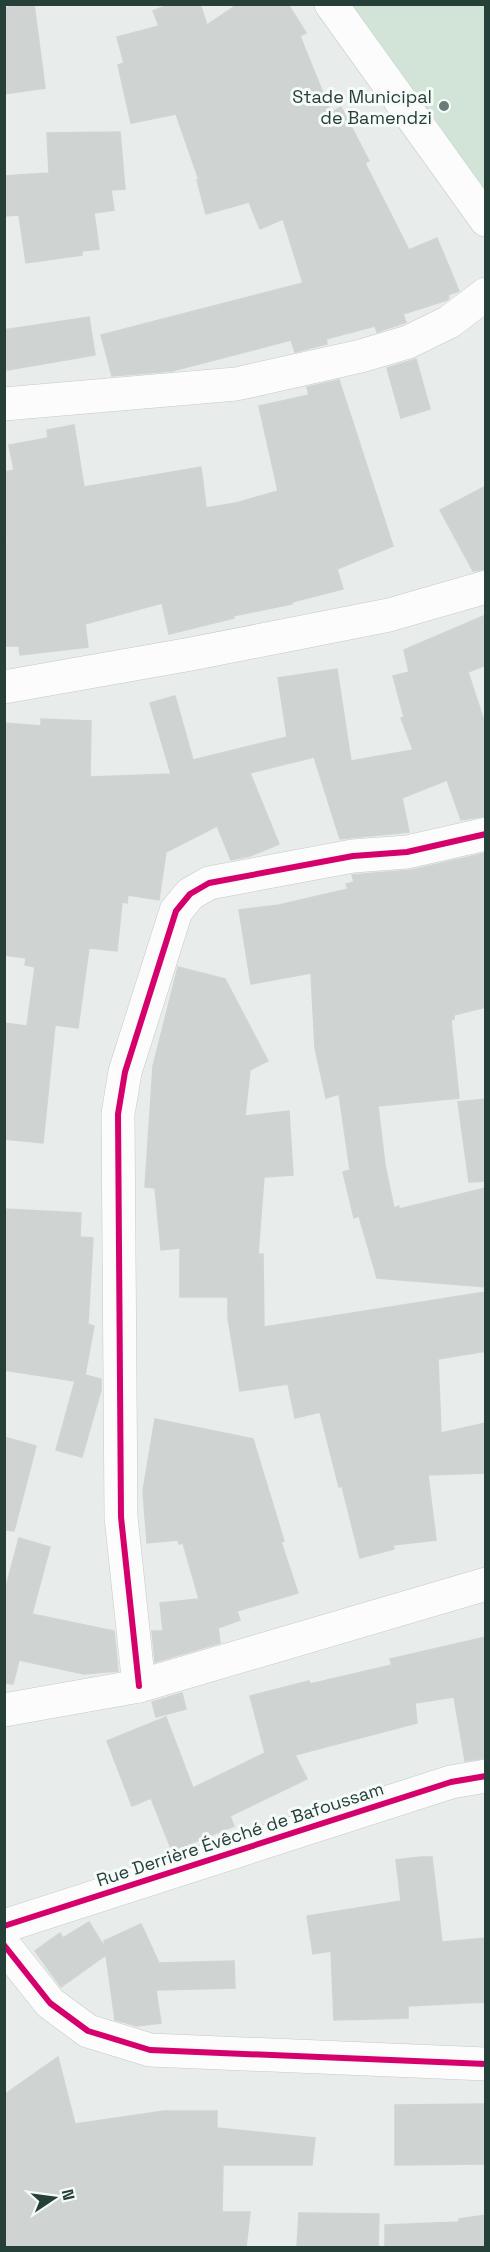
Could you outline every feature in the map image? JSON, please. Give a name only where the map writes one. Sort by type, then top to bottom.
[{"type":"street","points":[[331,4],[486,220]]},
{"type":"street","points":[[4,404],[236,384],[361,356],[408,342],[448,322],[486,294]]},
{"type":"street","points":[[4,687],[191,654],[389,615],[486,587]]},
{"type":"street","points":[[139,1686],[121,1517],[118,1114],[125,1072],[176,911],[190,894],[209,883],[353,856],[407,852],[486,834]]},
{"type":"street","points":[[4,1710],[139,1686],[486,1584]]},
{"type":"street","name":"Rue Derrière Évêché de Bafoussam","points":[[4,1926],[451,1782],[486,1776]]},
{"type":"street","points":[[4,1945],[50,2003],[88,2031],[150,2050],[486,2064]]},
{"type":"green space","name":"Stade Municipal de Bamendzi","points":[[331,5],[485,5],[486,207]]},
{"type":"building","points":[[16,4],[34,4],[45,88],[4,94],[4,9]]},
{"type":"building","points":[[170,4],[200,4],[207,25],[238,4],[288,4],[306,33],[300,36],[331,113],[341,107],[369,161],[365,163],[409,250],[437,238],[459,291],[448,295],[447,300],[403,314],[406,322],[377,332],[375,326],[326,339],[327,344],[295,352],[291,340],[172,371],[112,376],[101,335],[303,283],[283,219],[260,229],[249,202],[206,214],[197,180],[199,180],[176,114],[131,123],[118,65],[124,63],[117,37],[159,26],[153,11]]},
{"type":"building","points":[[120,132],[125,189],[111,190],[114,210],[94,213],[99,249],[82,251],[82,255],[26,263],[19,215],[4,216],[4,176],[49,173],[47,133]]},
{"type":"building","points":[[89,317],[95,355],[7,370],[4,330]]},
{"type":"building","points":[[416,359],[430,409],[401,418],[387,368]]},
{"type":"building","points":[[339,380],[393,546],[337,569],[343,589],[169,634],[162,603],[85,624],[88,647],[20,655],[19,646],[4,646],[4,548],[7,541],[4,519],[4,472],[14,470],[9,445],[48,438],[47,430],[74,425],[84,487],[201,467],[206,508],[236,503],[278,491],[259,406],[309,395],[307,387]]},
{"type":"building","points":[[486,486],[486,569],[473,571],[440,510]]},
{"type":"building","points":[[486,615],[486,665],[468,672],[486,727],[486,816],[461,820],[447,780],[402,798],[409,832],[340,839],[314,757],[250,773],[279,844],[250,856],[231,860],[217,826],[166,852],[159,900],[128,895],[127,903],[122,902],[117,951],[89,948],[78,1028],[55,1025],[43,1143],[4,1139],[4,1023],[27,1026],[35,967],[25,965],[26,958],[4,955],[4,723],[41,726],[41,719],[91,721],[90,777],[171,774],[150,703],[175,696],[193,760],[287,737],[278,678],[337,669],[351,761],[413,750],[401,718],[404,717],[393,676],[409,672],[404,650]]},
{"type":"building","points":[[486,853],[486,1007],[454,1015],[454,1019],[451,1020],[459,1098],[378,1106],[385,1165],[394,1208],[399,1206],[399,1209],[486,1188],[486,1287],[377,1278],[359,1216],[354,1218],[343,1172],[350,1170],[339,1094],[326,1098],[315,1048],[311,973],[251,984],[239,910],[279,905],[348,889],[346,884],[354,882],[352,875],[411,870]]},
{"type":"building","points":[[178,967],[225,979],[268,1061],[250,1070],[245,1116],[289,1111],[293,1175],[264,1177],[258,1254],[263,1254],[264,1327],[486,1292],[486,1351],[438,1359],[441,1433],[486,1423],[486,1473],[428,1475],[436,1540],[393,1545],[394,1549],[360,1558],[320,1412],[295,1418],[288,1384],[240,1391],[228,1318],[228,1297],[180,1297],[180,1248],[161,1250],[155,1188],[145,1187],[153,1066]]},
{"type":"building","points":[[486,1099],[486,1181],[469,1182],[458,1102]]},
{"type":"building","points":[[4,1209],[81,1213],[80,1237],[93,1238],[88,1324],[94,1326],[85,1375],[101,1379],[101,1390],[82,1457],[56,1450],[75,1381],[4,1370]]},
{"type":"building","points":[[155,1419],[253,1439],[284,1541],[281,1542],[298,1593],[237,1611],[240,1620],[218,1628],[220,1643],[155,1662],[152,1631],[163,1631],[160,1603],[199,1599],[183,1543],[179,1544],[178,1540],[147,1543],[143,1491]]},
{"type":"building","points":[[4,1437],[36,1446],[14,1531],[4,1530]]},
{"type":"building","points":[[19,1538],[50,1547],[32,1614],[114,1631],[118,1671],[84,1674],[19,1660],[13,1684],[4,1683],[4,1594]]},
{"type":"building","points":[[486,1637],[486,1758],[465,1761],[454,1697],[415,1703],[417,1723],[295,1755],[307,1779],[230,1816],[234,1826],[172,1851],[151,1798],[132,1806],[107,1741],[166,1717],[193,1788],[265,1753],[250,1696],[309,1681],[310,1684],[392,1665],[390,1659]]},
{"type":"building","points":[[182,1693],[186,1709],[156,1717],[152,1702]]},
{"type":"building","points":[[432,1857],[442,1942],[486,1938],[486,2002],[408,2006],[408,2018],[334,2020],[331,1951],[313,1954],[307,1916],[401,1901],[396,1860]]},
{"type":"building","points":[[89,1922],[105,1948],[104,1941],[141,1924],[159,1963],[234,1961],[235,1988],[156,1990],[161,2023],[137,2026],[115,2020],[106,1955],[61,1987],[35,1951],[60,1933],[63,1938]]},
{"type":"building","points":[[58,2057],[75,2124],[164,2111],[217,2111],[217,2128],[315,2138],[312,2165],[223,2165],[222,2212],[250,2212],[246,2247],[4,2247],[4,2095]]},
{"type":"building","points":[[486,2104],[486,2164],[395,2165],[395,2105]]},
{"type":"building","points":[[299,2213],[379,2214],[378,2247],[297,2247]]},
{"type":"building","points":[[486,2215],[486,2247],[385,2247],[385,2225],[459,2222],[459,2219]]},
{"type":"cycle path","points":[[139,1686],[121,1517],[118,1114],[125,1072],[176,911],[190,894],[209,883],[353,856],[407,852],[486,834]]},
{"type":"cycle path","points":[[4,1926],[451,1782],[486,1776]]},
{"type":"cycle path","points":[[4,1945],[50,2003],[88,2031],[150,2050],[486,2064]]},
{"type":"place","name":"Stade Municipal de Bamendzi","points":[[444,106]]}]
